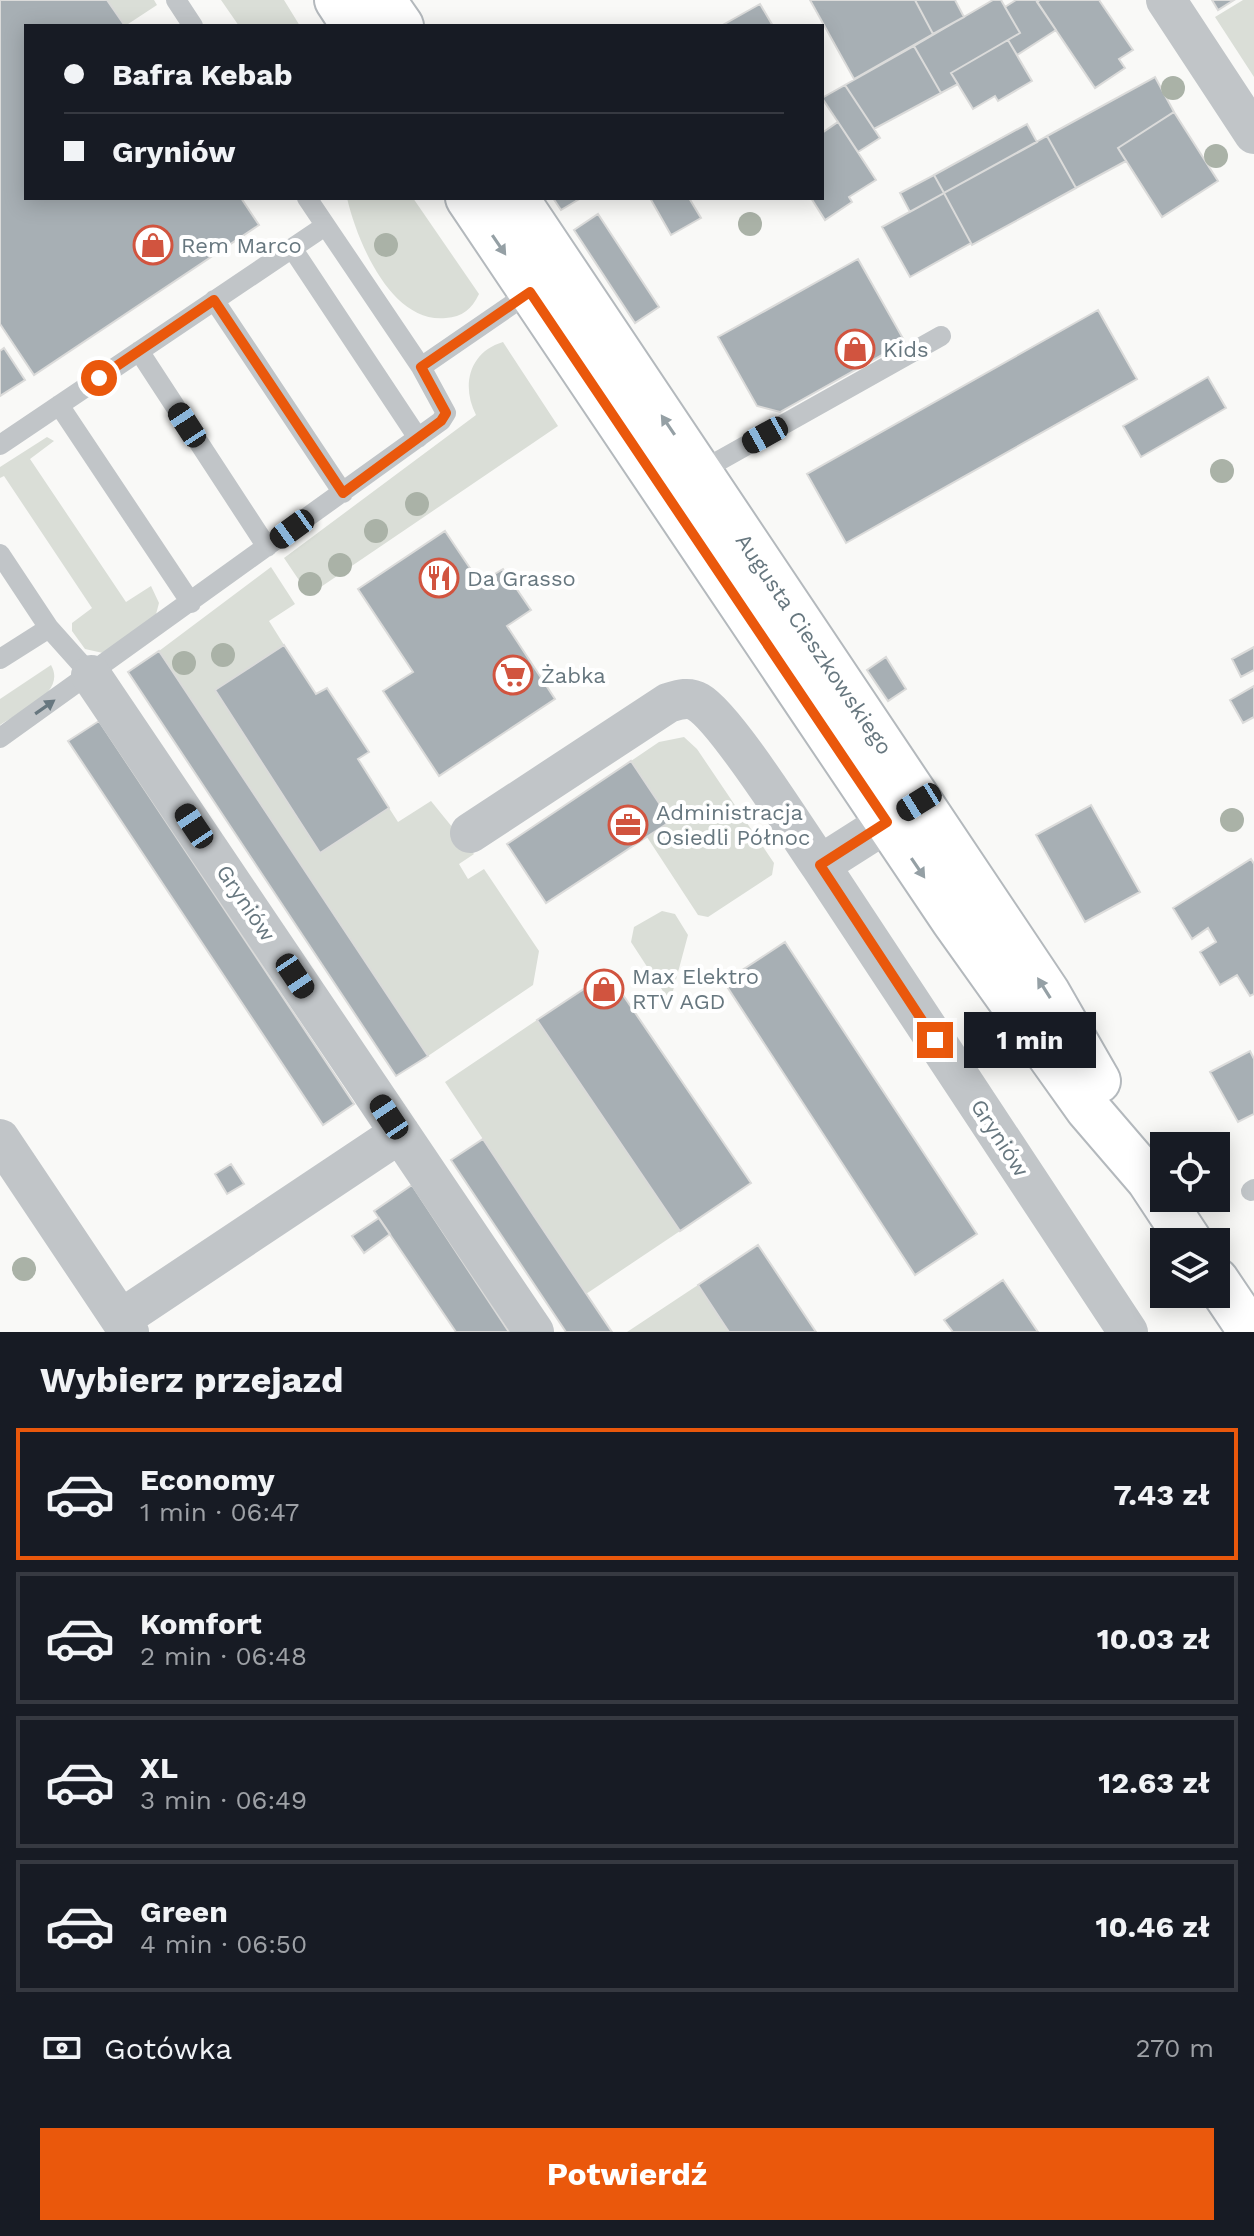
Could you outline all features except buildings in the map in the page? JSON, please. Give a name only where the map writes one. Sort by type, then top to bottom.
[{"type":"street","points":[[337,0],[353,24]]},
{"type":"street","points":[[383,0],[400,24]]},
{"type":"street","points":[[1166,0],[1254,134]]},
{"type":"street","name":"Augusta Cieszkowskiego","points":[[470,200],[547,280],[699,472],[903,812]]},
{"type":"street","name":"Augusta Cieszkowskiego","points":[[517,200],[547,280],[903,812],[1047,992],[1106,1094],[1149,1180],[1181,1228]]},
{"type":"street","name":"Gryniów","points":[[91,675],[534,1332]]},
{"type":"street","name":"Gryniów","points":[[470,833],[668,703],[687,699],[704,706],[724,729],[820,865],[1128,1332]]},
{"type":"street","points":[[820,865],[903,812]]},
{"type":"street","points":[[0,1139],[125,1326],[400,1133]]},
{"type":"street","points":[[1230,1301],[1251,1332]]},
{"type":"lane","points":[[176,0],[192,24]]},
{"type":"lane","points":[[0,738],[343,493],[418,438],[446,413],[421,367],[308,200]]},
{"type":"lane","points":[[0,445],[325,226]]},
{"type":"lane","points":[[292,248],[418,438]]},
{"type":"lane","points":[[421,367],[547,280]]},
{"type":"lane","points":[[214,300],[343,493]]},
{"type":"lane","points":[[699,472],[941,336]]},
{"type":"lane","points":[[139,351],[267,547]]},
{"type":"lane","points":[[59,405],[191,603]]},
{"type":"lane","points":[[0,554],[49,628],[91,675]]},
{"type":"lane","points":[[0,659],[49,628]]},
{"type":"shaded area","points":[[107,0],[154,0],[157,5],[124,24]]},
{"type":"shaded area","points":[[221,0],[284,0],[299,24],[238,24]]},
{"type":"shaded area","points":[[1243,0],[1254,0],[1254,77],[1215,17]]},
{"type":"shaded area","points":[[348,200],[414,200],[479,294],[470,308],[462,314],[446,318],[426,316],[409,308],[393,294],[380,276],[368,256]]},
{"type":"shaded area","points":[[503,342],[558,426],[309,595],[284,558],[476,415],[469,393],[471,371],[482,354]]},
{"type":"shaded area","points":[[47,437],[54,441],[30,459],[126,602],[151,586],[159,603],[155,618],[103,653],[85,649],[72,631],[72,623],[92,608],[4,476],[0,478],[0,467]]},
{"type":"shaded area","points":[[271,567],[295,604],[269,621],[284,645],[215,690],[320,852],[389,808],[398,822],[431,801],[474,854],[459,864],[468,879],[484,869],[539,951],[533,985],[428,1056],[159,651]]},
{"type":"shaded area","points":[[51,665],[53,684],[47,693],[0,725],[0,699]]},
{"type":"shaded area","points":[[684,737],[697,749],[774,863],[772,875],[708,917],[698,915],[647,837],[671,821],[631,761],[659,742]]},
{"type":"shaded area","points":[[662,911],[675,914],[688,935],[670,1002],[631,942],[634,927]]},
{"type":"shaded area","points":[[537,1020],[680,1231],[586,1294],[445,1082]]},
{"type":"shaded area","points":[[698,1285],[729,1332],[627,1332]]},
{"type":"place","name":"Rem Marco","points":[[153,245]]},
{"type":"place","name":"Kids","points":[[855,349]]},
{"type":"place","name":"Da Grasso","points":[[439,578]]},
{"type":"place","name":"Żabka","points":[[513,675]]},
{"type":"place","name":"Administracja Osiedli Północ","points":[[628,825]]},
{"type":"place","name":"Max Elektro RTV AGD","points":[[604,989]]},
{"type":"route","points":[[99,378],[214,300],[343,493],[441,421],[446,413],[443,402],[421,367],[530,292],[887,822],[820,865],[935,1040]]}]
